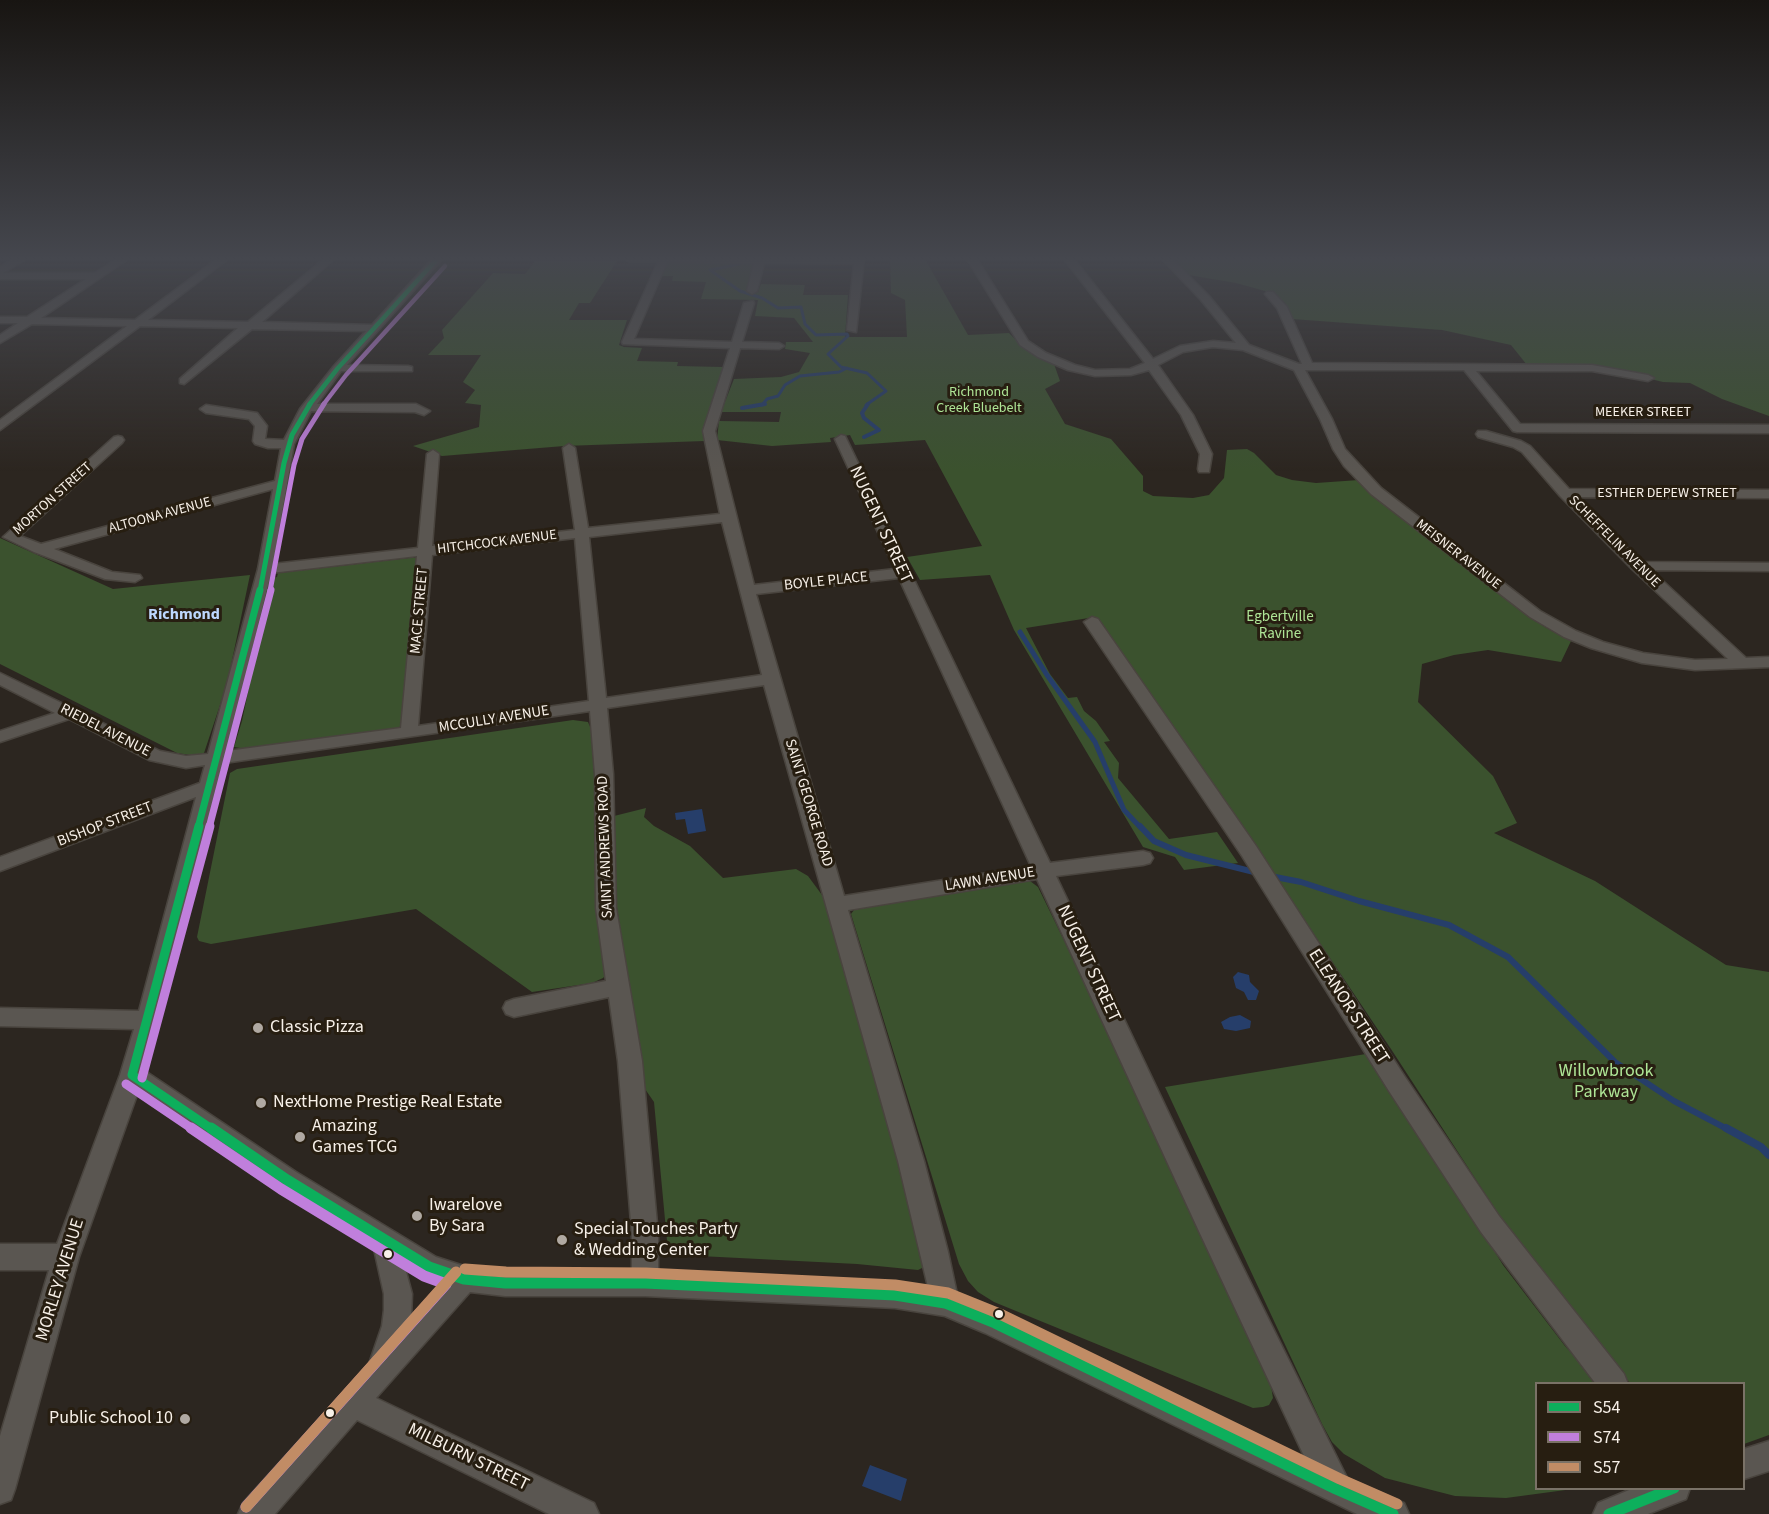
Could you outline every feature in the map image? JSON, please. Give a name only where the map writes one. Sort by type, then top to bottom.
[{"type":"street","points":[[0,340],[16,330]]},
{"type":"street","points":[[0,425],[129,330]]},
{"type":"street","points":[[184,381],[243,330]]},
{"type":"street","name":"MORLEY AVENUE","points":[[0,1489],[66,1257],[132,1075],[148,1020],[265,569],[288,444],[308,407],[374,330]]},
{"type":"street","points":[[632,330],[627,341],[638,344],[779,346]]},
{"type":"street","name":"SAINT GEORGE ROAD","points":[[740,330],[709,431],[728,517],[771,679],[914,1172],[935,1252],[945,1303]]},
{"type":"street","points":[[1016,330],[1024,343],[1055,362],[1087,372],[1120,373],[1140,369],[1190,346],[1213,344],[1245,347],[1303,367],[1592,368],[1648,378]]},
{"type":"street","points":[[1125,330],[1187,415],[1206,454],[1204,469]]},
{"type":"street","points":[[1231,330],[1245,347]]},
{"type":"street","name":"MEISNER AVENUE","points":[[1290,330],[1303,367],[1339,449],[1361,477],[1535,614],[1570,634],[1597,645],[1642,658],[1695,665],[1769,662]]},
{"type":"street","name":"MEEKER STREET","points":[[1467,367],[1517,428],[1769,429]]},
{"type":"street","points":[[339,368],[408,369]]},
{"type":"street","points":[[308,407],[416,408],[424,411]]},
{"type":"street","points":[[206,409],[253,416],[261,426],[259,441],[268,444],[288,444]]},
{"type":"street","name":"SCHEFFELIN AVENUE","points":[[1482,434],[1517,444],[1526,449],[1565,493],[1637,566],[1741,662]]},
{"type":"street","name":"NUGENT STREET","points":[[841,439],[1207,1221],[1336,1489]]},
{"type":"street","name":"MORTON STREET","points":[[39,549],[10,537],[118,440]]},
{"type":"street","name":"SAINT ANDREWS ROAD","points":[[569,448],[582,533],[598,705],[604,774],[606,908],[630,1061],[642,1189],[645,1283]]},
{"type":"street","name":"MACE STREET","points":[[409,733],[433,454]]},
{"type":"street","name":"ALTOONA AVENUE","points":[[39,549],[281,483]]},
{"type":"street","name":"ESTHER DEPEW STREET","points":[[1565,493],[1769,495]]},
{"type":"street","name":"HITCHCOCK AVENUE","points":[[265,569],[728,517]]},
{"type":"street","points":[[39,549],[110,576],[135,578]]},
{"type":"street","points":[[1637,566],[1769,567]]},
{"type":"street","name":"BOYLE PLACE","points":[[749,590],[903,573]]},
{"type":"street","name":"ELEANOR STREET","points":[[1092,622],[1249,851],[1490,1224],[1613,1382]]},
{"type":"street","name":"RIEDEL AVENUE","points":[[0,678],[166,760],[177,762],[216,760]]},
{"type":"street","name":"MCCULLY AVENUE","points":[[216,760],[771,679]]},
{"type":"street","points":[[0,737],[71,713]]},
{"type":"street","name":"BISHOP STREET","points":[[0,864],[209,786]]},
{"type":"street","name":"LAWN AVENUE","points":[[838,904],[1044,871],[1143,858]]},
{"type":"street","points":[[514,1008],[618,987]]},
{"type":"street","points":[[0,1017],[148,1020]]},
{"type":"street","points":[[132,1075],[287,1180],[429,1267],[464,1279],[505,1282],[645,1283],[895,1295],[945,1303],[995,1323],[1336,1489],[1393,1514]]},
{"type":"street","points":[[376,1375],[390,1342],[398,1310],[398,1294],[386,1242]]},
{"type":"street","points":[[0,1257],[66,1257]]},
{"type":"street","points":[[254,1514],[464,1279]]},
{"type":"street","name":"MILBURN STREET","points":[[354,1403],[583,1514]]},
{"type":"street","points":[[1745,1463],[1769,1456]]},
{"type":"street","points":[[1609,1514],[1670,1490]]},
{"type":"green space","points":[[442,330],[624,330],[619,345],[642,348],[637,361],[678,362],[677,366],[723,367],[708,413],[704,441],[564,446],[442,456],[413,446],[479,427],[481,405],[465,403],[475,390],[463,382],[481,355],[428,355],[444,338]]},
{"type":"green space","points":[[803,330],[846,330],[845,337],[907,337],[907,330],[965,330],[968,335],[1009,333],[1024,348],[1054,364],[1060,381],[1045,389],[1065,424],[1111,439],[1143,476],[1143,491],[1153,496],[1193,498],[1209,495],[1224,478],[1227,450],[1247,449],[1276,475],[1292,480],[1316,483],[1359,480],[1391,510],[1466,568],[1545,627],[1571,641],[1561,662],[1488,650],[1454,655],[1422,664],[1418,702],[1493,776],[1517,823],[1494,833],[1595,881],[1726,965],[1769,972],[1769,1435],[1745,1444],[1745,1382],[1629,1382],[1563,1304],[1519,1246],[1391,1049],[1223,799],[1095,617],[1026,628],[1050,674],[1068,698],[1077,697],[1084,711],[1096,721],[1110,741],[1104,742],[1119,763],[1118,778],[1169,839],[1217,832],[1238,863],[1184,870],[1175,857],[1143,847],[1014,630],[990,575],[920,580],[907,557],[982,546],[925,440],[855,445],[850,435],[830,438],[831,442],[772,446],[717,440],[719,421],[779,422],[781,412],[721,412],[734,379],[781,377],[799,372],[810,353],[785,349],[786,342],[813,342]]},
{"type":"green space","points":[[1437,330],[1769,330],[1769,416],[1722,399],[1690,383],[1663,382],[1606,368],[1527,365],[1511,345]]},
{"type":"green space","points":[[0,538],[113,589],[250,575],[227,684],[204,753],[196,756],[177,753],[0,664]]},
{"type":"green space","points":[[418,558],[403,725],[393,731],[239,751],[240,748],[234,747],[242,721],[272,578],[277,577],[278,573]]},
{"type":"green space","points":[[573,720],[588,722],[591,729],[607,974],[603,978],[592,983],[532,992],[416,909],[211,944],[199,941],[197,937],[230,773],[237,769]]},
{"type":"green space","points":[[646,808],[644,817],[654,826],[690,846],[723,878],[796,869],[808,876],[822,895],[831,916],[924,1251],[922,1268],[918,1270],[857,1264],[680,1255],[671,1250],[667,1241],[654,1102],[645,1089],[616,901],[614,816]]},
{"type":"green space","points":[[1020,880],[1030,881],[1038,887],[1136,1088],[1271,1386],[1273,1398],[1269,1405],[1253,1408],[994,1302],[978,1292],[968,1281],[959,1264],[851,914],[854,910]]},
{"type":"green space","points":[[1372,1053],[1503,1265],[1565,1346],[1599,1382],[1535,1382],[1535,1490],[1566,1490],[1506,1498],[1455,1496],[1385,1478],[1344,1454],[1332,1442],[1165,1087]]},
{"type":"water","points":[[702,809],[706,831],[688,834],[685,819],[676,820],[675,813]]},
{"type":"water","points":[[1238,972],[1249,975],[1250,982],[1259,991],[1256,1000],[1248,1000],[1244,992],[1236,988],[1233,977]]},
{"type":"water","points":[[1240,1015],[1251,1021],[1250,1028],[1236,1031],[1224,1029],[1221,1022]]},
{"type":"water","points":[[870,1465],[907,1479],[901,1501],[862,1486]]},
{"type":"waterway","points":[[811,330],[816,335],[847,334],[848,336],[828,354],[841,367],[846,368]]},
{"type":"waterway","points":[[762,404],[767,399],[778,396],[785,385],[800,376],[839,372],[846,368]]},
{"type":"waterway","points":[[846,368],[867,373],[886,391],[866,405]]},
{"type":"waterway","points":[[742,408],[762,404]]},
{"type":"waterway","points":[[864,437],[879,430],[864,418],[862,413],[868,404]]},
{"type":"waterway","points":[[1020,632],[1047,675],[1095,742],[1124,810],[1141,828]]},
{"type":"waterway","points":[[1140,826],[1154,841],[1186,855],[1258,873]]},
{"type":"waterway","points":[[1270,876],[1301,882],[1359,901],[1449,925],[1508,957],[1615,1062],[1674,1101],[1729,1130]]},
{"type":"waterway","points":[[1726,1128],[1761,1147],[1769,1155]]},
{"type":"transit line","name":"S54","points":[[132,1075],[232,703],[265,569],[284,463],[292,435],[304,412],[338,368],[373,330]]},
{"type":"transit line","name":"S74","points":[[142,1078],[242,706],[275,572],[294,465],[302,439],[313,418],[346,375],[387,330]]},
{"type":"transit line","name":"S54","points":[[132,1075],[287,1180],[429,1267],[464,1279],[505,1283],[645,1283],[895,1295],[945,1303],[995,1323],[1336,1489],[1393,1514]]},
{"type":"transit line","name":"S74","points":[[126,1084],[281,1189],[424,1276],[446,1284],[246,1507]]},
{"type":"transit line","name":"S57","points":[[465,1269],[506,1272],[646,1273],[895,1285],[948,1293],[1000,1314],[1340,1479],[1397,1504]]},
{"type":"transit line","name":"S57","points":[[246,1507],[456,1272]]},
{"type":"transit line","name":"S54","points":[[1609,1514],[1669,1490]]},
{"type":"place","name":"Classic Pizza","points":[[258,1028]]},
{"type":"place","name":"NextHome Prestige Real Estate","points":[[261,1103]]},
{"type":"place","name":"Amazing Games TCG","points":[[300,1137]]},
{"type":"place","name":"Iwarelove By Sara","points":[[417,1216]]},
{"type":"place","name":"Special Touches Party & Wedding Center","points":[[562,1240]]},
{"type":"place","name":"Public School 10","points":[[185,1419]]},
{"type":"district","name":"Richmond","points":[[184,615]]},
{"type":"park label","name":"Richmond Creek Bluebelt","points":[[979,402]]},
{"type":"park label","name":"Egbertville Ravine","points":[[1280,626]]},
{"type":"park label","name":"Willowbrook Parkway","points":[[1606,1082]]}]
